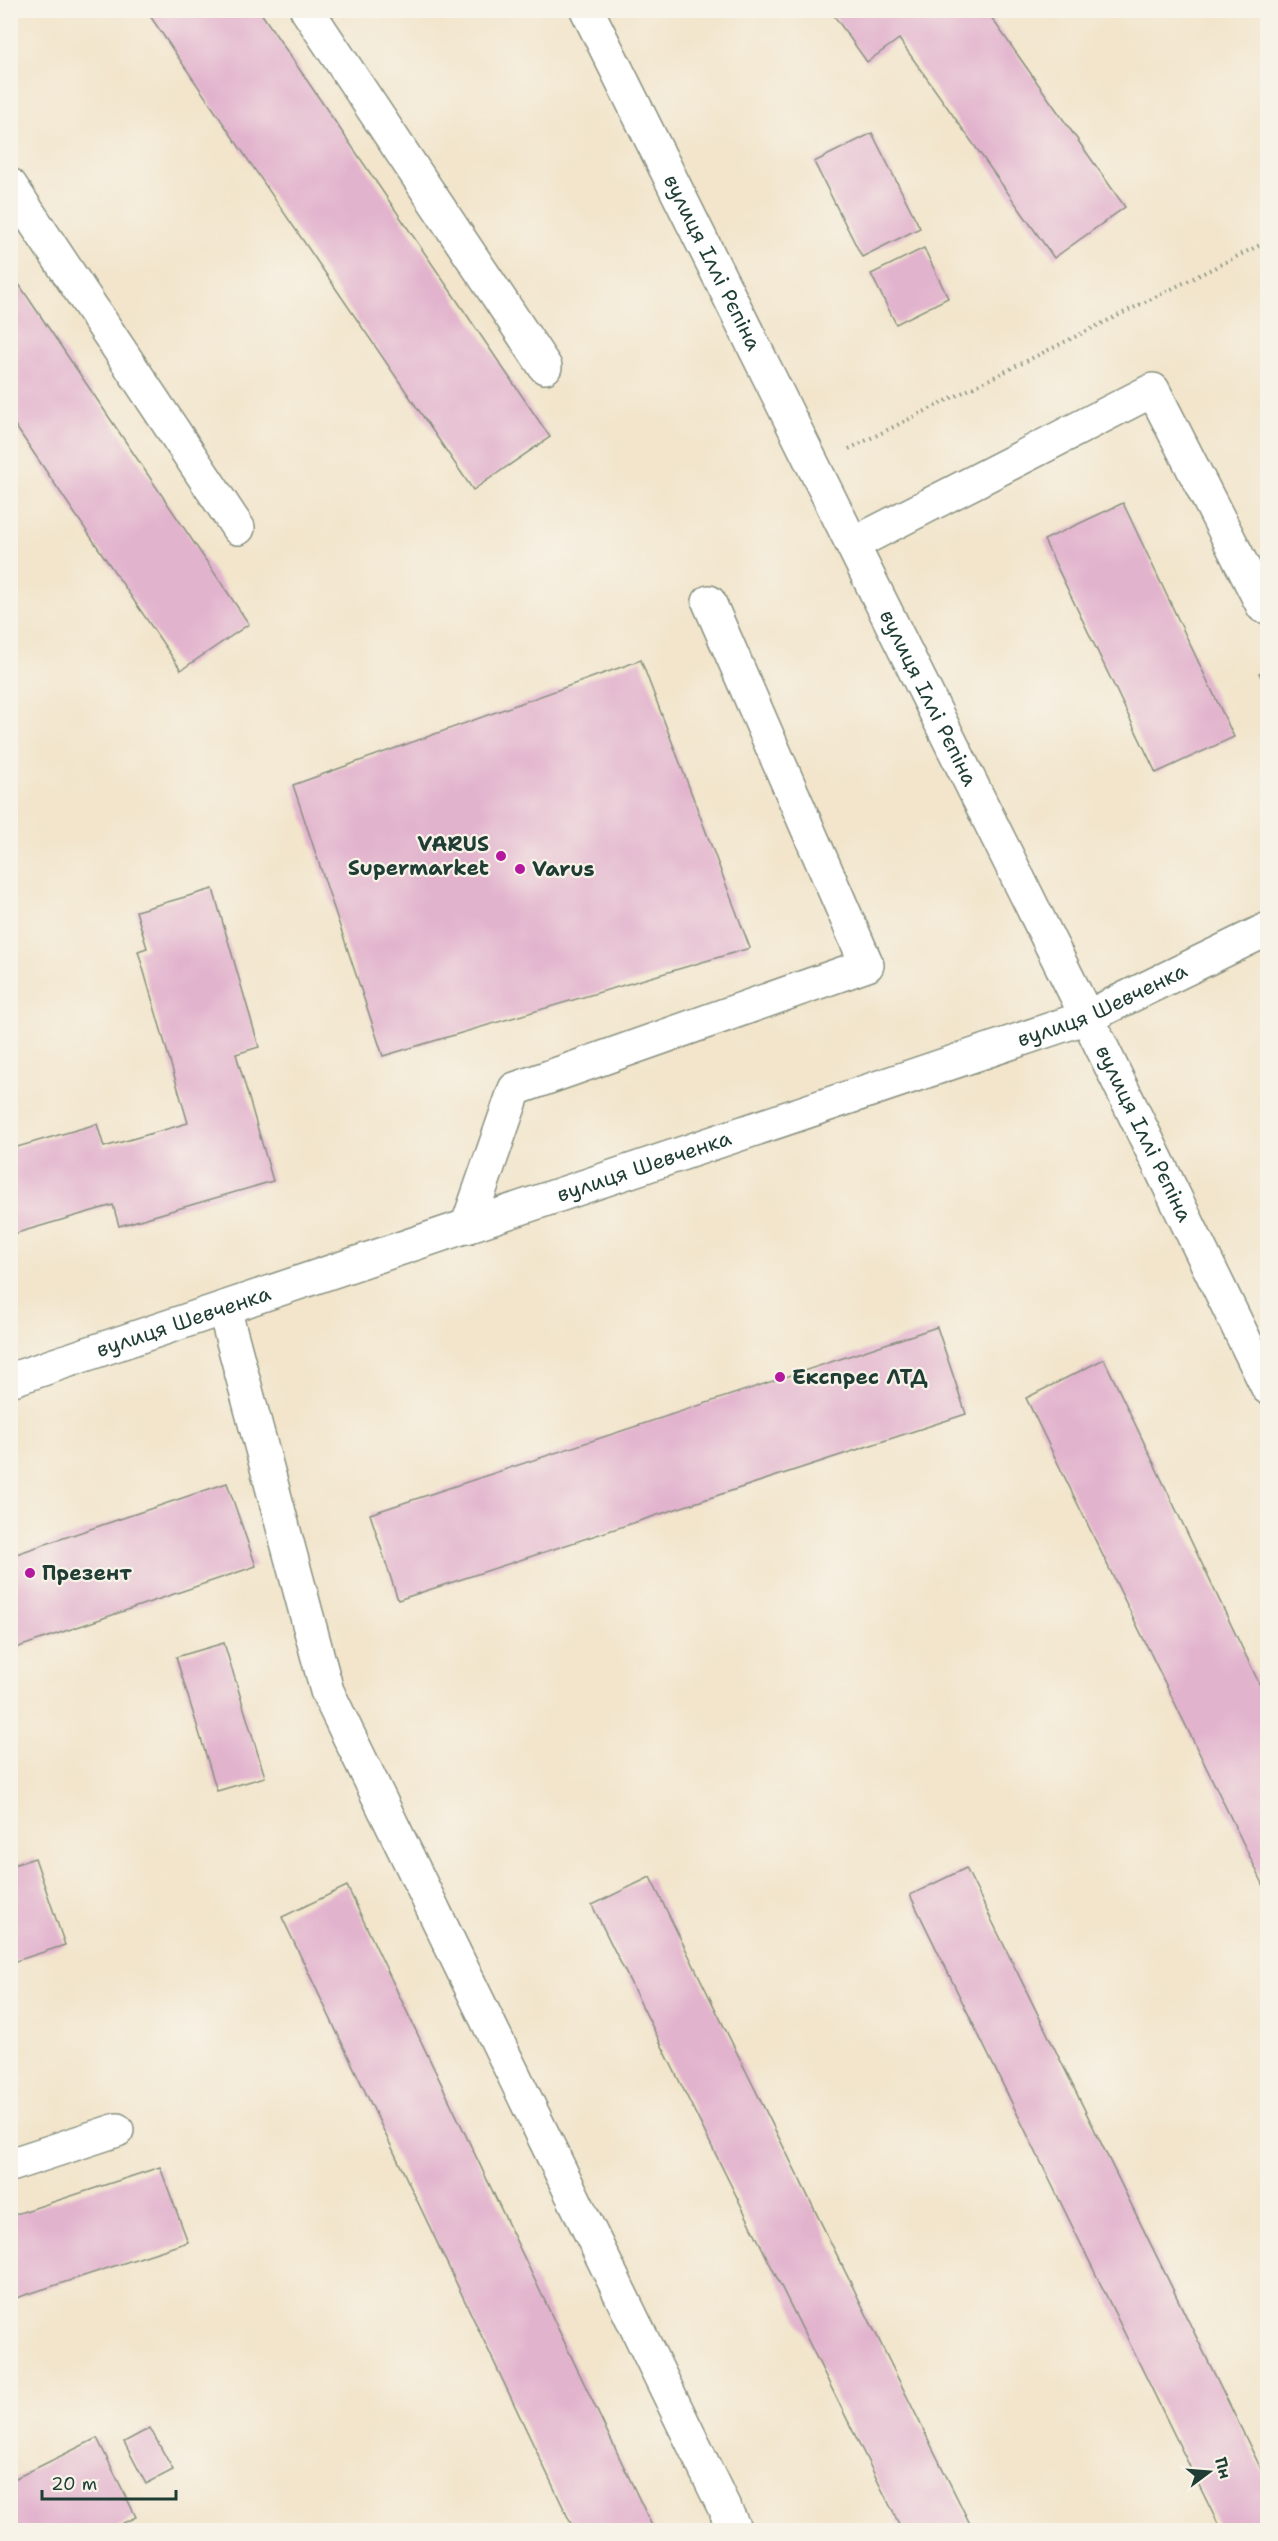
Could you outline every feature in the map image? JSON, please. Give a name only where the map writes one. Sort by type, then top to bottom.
[{"type":"street","points":[[307,10],[545,367]]},
{"type":"street","name":"вулиця Іллі Рєпіна","points":[[587,10],[1087,1017],[1268,1388]]},
{"type":"street","points":[[10,185],[238,528]]},
{"type":"street","points":[[853,544],[1153,390],[1263,606],[1268,604]]},
{"type":"street","points":[[467,1227],[515,1089],[867,965],[709,602]]},
{"type":"street","name":"вулиця Шевченка","points":[[10,1380],[1087,1017],[1268,929]]},
{"type":"street","points":[[224,1308],[327,1691],[735,2530]]},
{"type":"street","points":[[10,2165],[117,2130]]},
{"type":"path","points":[[814,467],[1268,241]]},
{"type":"building","points":[[146,10],[259,10],[550,437],[473,490]]},
{"type":"building","points":[[830,10],[986,10],[1125,207],[1054,258],[899,39],[867,62]]},
{"type":"building","points":[[872,133],[920,228],[862,257],[814,162]]},
{"type":"building","points":[[924,248],[948,298],[896,324],[871,274]]},
{"type":"building","points":[[10,271],[249,624],[181,670],[10,418]]},
{"type":"building","points":[[1123,503],[1234,737],[1156,773],[1044,540]]},
{"type":"building","name":"Varus","points":[[641,660],[750,948],[383,1056],[293,785]]},
{"type":"building","points":[[1268,669],[1268,690],[1259,673]]},
{"type":"building","points":[[213,889],[259,1047],[236,1054],[273,1181],[119,1226],[113,1205],[10,1235],[10,1149],[97,1124],[104,1147],[188,1123],[138,951],[147,948],[136,911]]},
{"type":"building","points":[[937,1327],[966,1414],[398,1600],[370,1514]]},
{"type":"building","points":[[1104,1359],[1268,1702],[1268,1894],[1026,1398]]},
{"type":"building","points":[[227,1483],[256,1566],[10,1650],[10,1556]]},
{"type":"building","points":[[224,1643],[265,1777],[217,1791],[176,1657]]},
{"type":"building","points":[[35,1858],[65,1945],[10,1963],[10,1866]]},
{"type":"building","points":[[966,1868],[1268,2483],[1268,2530],[1221,2530],[910,1895]]},
{"type":"building","points":[[650,1877],[973,2530],[902,2530],[592,1905]]},
{"type":"building","points":[[347,1886],[654,2530],[574,2530],[282,1917]]},
{"type":"building","points":[[160,2167],[188,2242],[10,2300],[10,2216]]},
{"type":"building","points":[[150,2428],[173,2470],[146,2484],[124,2442]]},
{"type":"building","points":[[97,2438],[136,2517],[109,2530],[10,2530],[10,2481]]},
{"type":"place","name":"VARUS Supermarket","points":[[501,856]]},
{"type":"place","name":"Varus","points":[[520,869]]},
{"type":"place","name":"Експрес ЛТД","points":[[780,1377]]},
{"type":"place","name":"Презент","points":[[30,1573]]}]
